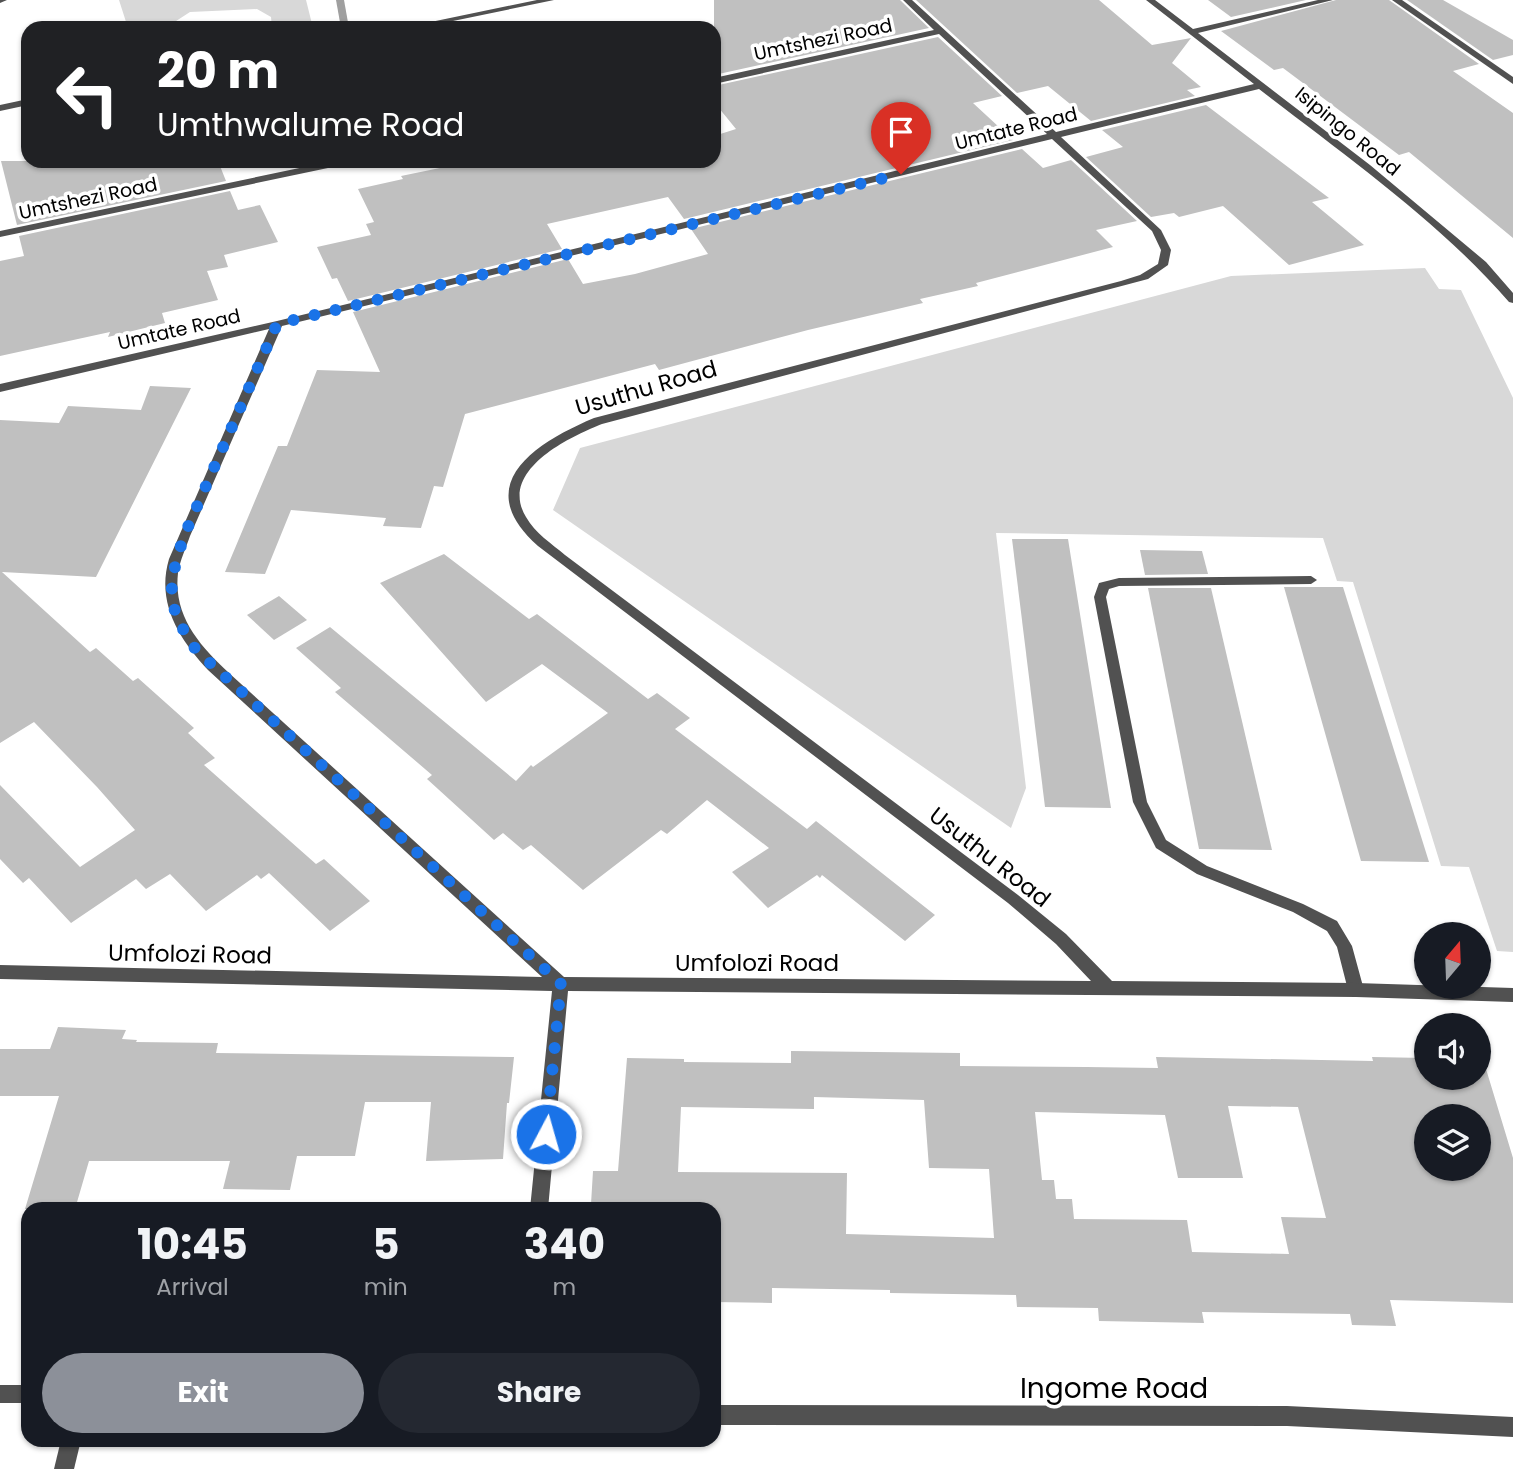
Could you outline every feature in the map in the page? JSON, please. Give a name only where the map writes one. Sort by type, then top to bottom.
[{"type":"street","points":[[442,21],[550,0]]},
{"type":"street","name":"Usuthu Road","points":[[907,0],[1058,136],[1156,230],[1166,250],[1163,265],[1157,270],[1112,286],[598,421],[570,432],[544,447],[530,462],[513,496],[516,511],[530,532],[561,558],[1013,899],[1061,939],[1108,988]]},
{"type":"street","name":"Isipingo Road","points":[[1150,0],[1367,167],[1482,264],[1513,300]]},
{"type":"street","points":[[1191,32],[1329,0]]},
{"type":"street","points":[[1396,0],[1513,82]]},
{"type":"street","name":"Umtshezi Road","points":[[721,79],[940,31]]},
{"type":"street","name":"Umtate Road","points":[[0,388],[277,324],[1263,85]]},
{"type":"street","points":[[0,108],[21,104]]},
{"type":"street","name":"Umtshezi Road","points":[[0,234],[314,168]]},
{"type":"street","points":[[277,324],[184,536],[172,573],[171,594],[178,622],[196,650],[224,677],[561,984],[539,1202]]},
{"type":"street","points":[[1311,580],[1119,582],[1104,586],[1100,597],[1140,803],[1161,844],[1202,870],[1298,908],[1332,926],[1344,946],[1356,990]]},
{"type":"street","name":"Umfolozi Road","points":[[0,972],[561,984],[1356,990],[1513,995]]},
{"type":"street","points":[[0,1394],[21,1394]]},
{"type":"street","name":"Ingome Road","points":[[721,1415],[1287,1416],[1513,1427]]},
{"type":"street","points":[[64,1469],[69,1447]]},
{"type":"shaded area","points":[[119,0],[306,0],[311,21],[271,21],[271,17],[257,9],[190,12],[176,21],[126,21]]},
{"type":"shaded area","points":[[1425,268],[1439,289],[1461,290],[1513,398],[1513,952],[1497,951],[1491,933],[1491,922],[1487,922],[1469,867],[1441,866],[1353,582],[1337,581],[1323,538],[996,533],[1026,788],[1011,828],[553,510],[580,448],[1231,276]]},
{"type":"building","points":[[714,0],[900,0],[929,28],[721,73],[721,21],[714,21]]},
{"type":"building","points":[[916,0],[1099,0],[1152,45],[1191,38],[1172,63],[1201,87],[1187,90],[1195,96],[1091,121],[1048,86],[1017,93]]},
{"type":"building","points":[[1208,0],[1306,0],[1231,17]]},
{"type":"building","points":[[1336,0],[1389,0],[1479,64],[1453,71],[1513,113],[1513,238],[1409,152],[1399,155],[1283,68],[1274,70],[1221,31]]},
{"type":"building","points":[[1407,0],[1443,0],[1513,40],[1513,55],[1493,60]]},
{"type":"building","points":[[938,37],[1002,96],[973,103],[1013,140],[684,219],[668,197],[547,224],[562,249],[348,301],[337,278],[332,279],[317,247],[371,235],[366,224],[374,222],[358,189],[440,168],[721,168],[721,134],[736,129],[721,111],[721,84]]},
{"type":"building","points":[[1206,105],[1329,198],[1312,202],[1364,245],[1289,265],[1223,206],[1179,217],[1174,213],[1151,217],[1086,157],[1123,147],[1102,130]]},
{"type":"building","points":[[1022,149],[1043,168],[1071,160],[1137,221],[1096,230],[1113,247],[976,283],[978,286],[920,299],[923,303],[808,330],[659,370],[655,364],[465,414],[443,487],[434,486],[421,528],[383,526],[386,518],[291,510],[265,574],[225,572],[278,446],[287,446],[317,370],[380,372],[353,312],[568,259],[583,284],[635,274],[708,254],[691,229]]},
{"type":"building","points":[[1,161],[21,161],[21,168],[221,168],[226,181],[17,225]]},
{"type":"building","points":[[230,191],[238,210],[260,205],[278,242],[224,255],[228,267],[207,271],[218,300],[162,313],[165,323],[108,337],[110,332],[0,356],[0,261],[24,256],[19,236]]},
{"type":"building","points":[[150,386],[191,388],[96,577],[2,572],[90,652],[96,648],[133,681],[138,678],[194,728],[188,733],[215,758],[204,765],[316,864],[324,859],[370,901],[330,931],[269,873],[261,879],[257,875],[206,911],[170,874],[146,889],[136,879],[71,923],[29,878],[23,883],[0,859],[0,785],[80,867],[135,830],[34,722],[0,743],[0,420],[59,423],[68,406],[141,410]]},
{"type":"building","points":[[1012,539],[1068,539],[1111,808],[1045,807]]},
{"type":"building","points":[[1140,550],[1202,551],[1208,574],[1145,575]]},
{"type":"building","points":[[444,554],[529,619],[537,614],[648,699],[657,693],[690,718],[675,729],[807,829],[816,821],[935,915],[905,941],[822,875],[820,878],[817,875],[768,908],[732,872],[769,848],[707,800],[667,834],[661,830],[583,890],[531,845],[523,850],[503,833],[494,840],[427,779],[432,775],[335,692],[341,688],[296,648],[330,627],[516,781],[531,765],[533,767],[608,713],[542,664],[486,702],[380,583]]},
{"type":"building","points":[[1284,587],[1343,587],[1429,862],[1361,861]]},
{"type":"building","points":[[1148,588],[1211,588],[1272,850],[1199,849]]},
{"type":"building","points":[[279,596],[307,620],[274,640],[247,615]]},
{"type":"building","points":[[58,1027],[126,1030],[122,1039],[137,1040],[136,1042],[218,1043],[216,1053],[514,1057],[503,1159],[426,1161],[431,1102],[365,1102],[355,1156],[297,1156],[290,1190],[223,1189],[230,1161],[89,1161],[77,1202],[27,1202],[59,1096],[0,1096],[0,1049],[50,1049]]},
{"type":"building","points":[[791,1051],[960,1053],[960,1066],[1158,1068],[1156,1057],[1373,1061],[1372,1057],[1414,1058],[1414,1090],[1491,1090],[1491,1085],[1513,1158],[1513,1303],[1390,1300],[1396,1326],[1352,1325],[1350,1314],[1202,1312],[1204,1323],[1099,1321],[1098,1308],[1017,1307],[1016,1295],[890,1293],[890,1290],[772,1288],[772,1303],[721,1302],[721,1202],[591,1202],[593,1171],[618,1171],[627,1058],[684,1059],[684,1062],[791,1063]],"holes":[[[814,1097],[924,1100],[929,1168],[989,1169],[994,1238],[846,1234],[847,1173],[678,1172],[681,1107],[814,1109]],[[1228,1106],[1298,1107],[1326,1218],[1281,1217],[1289,1254],[1192,1252],[1187,1220],[1074,1219],[1072,1199],[1056,1199],[1054,1180],[1042,1180],[1035,1112],[1165,1115],[1178,1178],[1243,1178]]]},
{"type":"waterway","points":[[340,0],[344,21]]},
{"type":"route","points":[[546,1134],[561,984],[196,650],[178,622],[171,594],[172,573],[184,536],[277,324],[901,174]]}]
